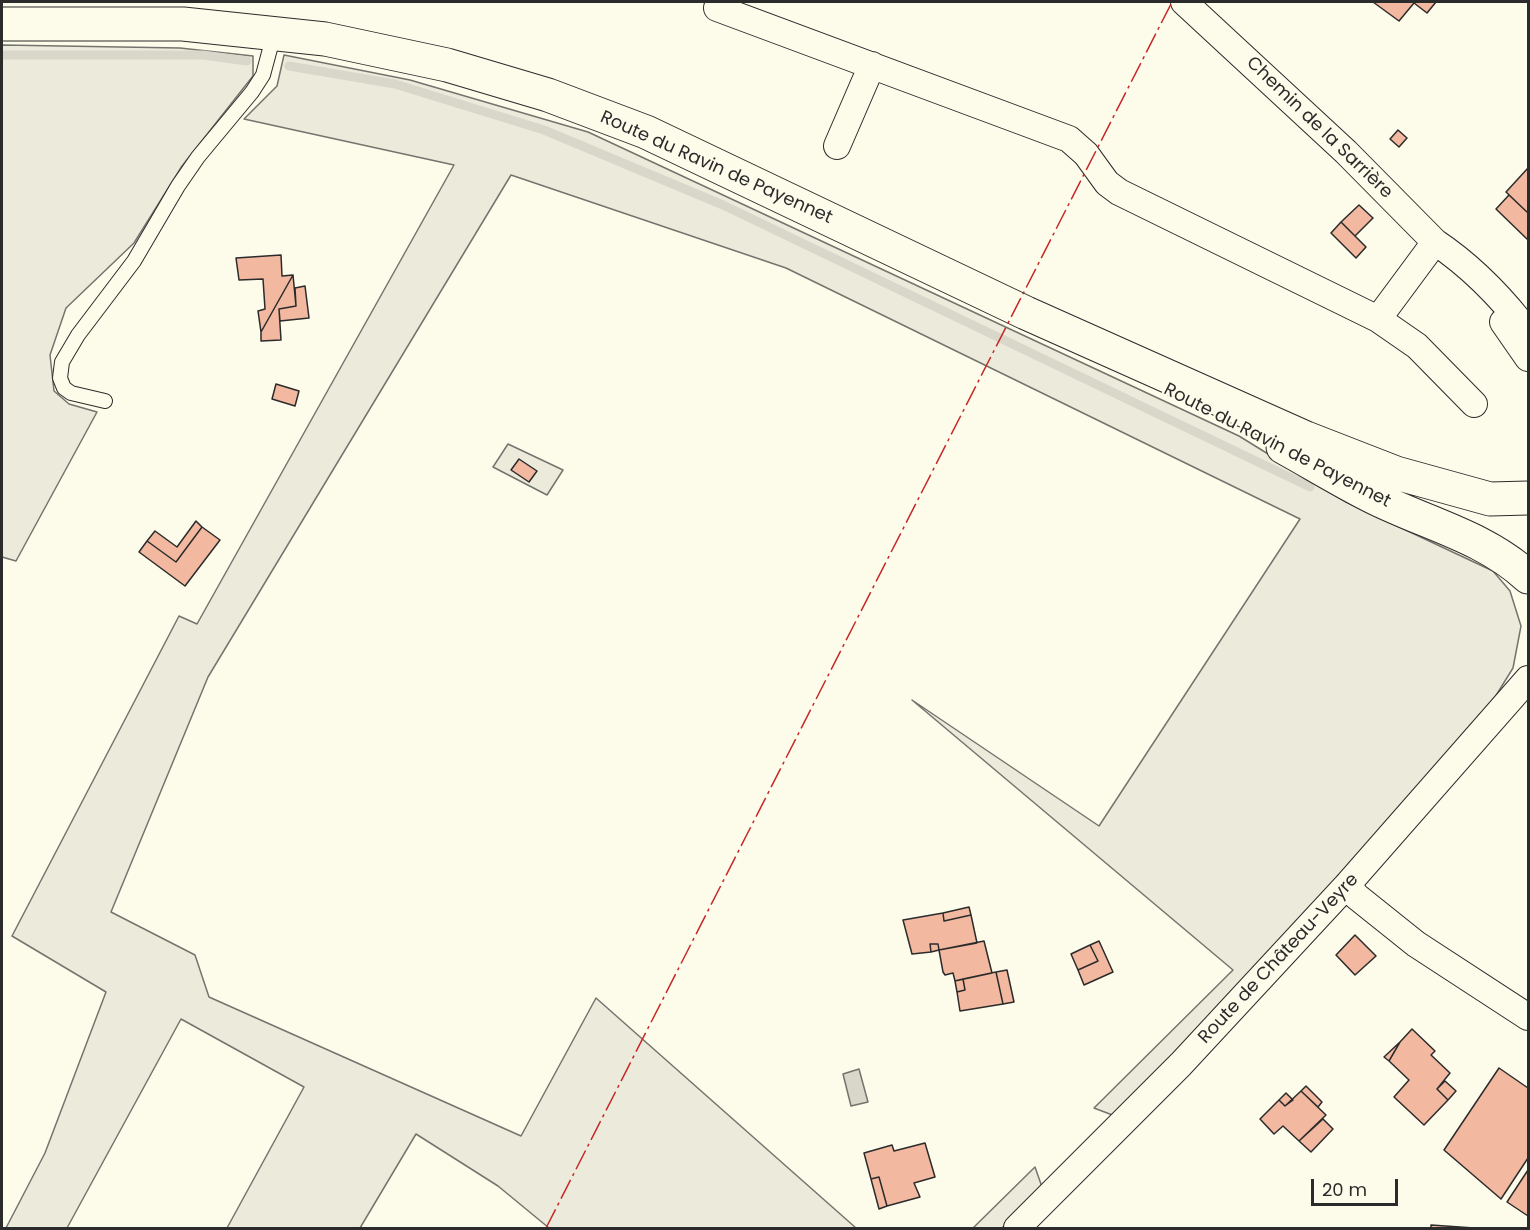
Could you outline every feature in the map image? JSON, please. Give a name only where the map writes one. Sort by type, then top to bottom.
[{"type":"street","name":"Chemin de la Sarrière","points":[[1184,2],[1346,152],[1444,248]]},
{"type":"street","points":[[717,8],[1069,139],[1086,154],[1107,183],[1119,192],[1378,319],[1417,346],[1474,404]]},
{"type":"street","name":"Route du Ravin de Payennet","points":[[2,24],[183,24],[325,39],[447,65],[559,99],[646,132],[1026,313],[1306,438],[1396,473],[1490,499],[1528,498]]},
{"type":"street","points":[[837,146],[872,64]]},
{"type":"street","points":[[1378,319],[1444,248]]},
{"type":"street","points":[[1444,248],[1509,306],[1528,332]]},
{"type":"street","points":[[1444,248],[1528,358]]},
{"type":"street","name":"Route du Ravin de Payennet","points":[[1026,313],[1154,383],[1272,441],[1372,497],[1470,539],[1511,561],[1528,577]]},
{"type":"street","name":"Route de Château-Veyre","points":[[1017,1228],[1181,1064],[1348,884],[1528,679]]},
{"type":"street","points":[[1348,884],[1356,896],[1416,944],[1528,1017]]},
{"type":"lane","points":[[105,401],[71,393],[64,388],[60,378],[62,362],[78,335],[134,261],[178,186],[198,157],[258,83],[269,58],[274,34]]},
{"type":"shaded area","points":[[2,45],[180,48],[253,56],[253,76],[182,166],[134,243],[66,308],[50,355],[54,391],[69,404],[97,412],[16,561],[2,557]]},
{"type":"shaded area","points":[[284,55],[410,80],[588,132],[1239,436],[1346,502],[1493,571],[1510,591],[1521,626],[1513,668],[1487,710],[1237,995],[1115,1116],[1094,1108],[1233,970],[912,700],[1099,826],[1300,519],[786,268],[511,175],[208,677],[111,912],[195,955],[209,997],[521,1136],[596,998],[856,1228],[549,1228],[498,1186],[416,1134],[360,1228],[227,1228],[304,1087],[181,1019],[67,1228],[6,1228],[45,1153],[106,992],[12,936],[179,616],[197,624],[454,165],[244,119],[277,86]]},
{"type":"shaded area","points":[[508,444],[563,470],[547,495],[493,467]]},
{"type":"shaded area","points":[[859,1069],[868,1102],[851,1106],[843,1074]]},
{"type":"shaded area","points":[[1035,1167],[1042,1187],[1002,1228],[973,1228]]},
{"type":"building","points":[[1373,2],[1436,2],[1427,13],[1414,3],[1399,21]]},
{"type":"building","points":[[1398,130],[1407,138],[1399,147],[1390,139]]},
{"type":"building","points":[[1528,168],[1528,213],[1506,192]]},
{"type":"building","points":[[1509,195],[1528,213],[1528,240],[1496,209]]},
{"type":"building","points":[[1359,205],[1373,218],[1355,236],[1341,222]]},
{"type":"building","points":[[1341,222],[1366,247],[1356,258],[1331,233]]},
{"type":"building","points":[[281,255],[282,276],[293,275],[261,332],[258,311],[265,309],[263,279],[239,280],[236,258]]},
{"type":"building","points":[[293,275],[296,306],[279,309],[281,340],[261,341],[261,332]]},
{"type":"building","points":[[305,286],[309,318],[280,321],[279,309],[296,306],[295,288]]},
{"type":"building","points":[[276,384],[299,391],[295,406],[272,399]]},
{"type":"building","points":[[519,459],[537,471],[529,482],[511,470]]},
{"type":"building","points":[[196,521],[202,527],[176,562],[147,541],[155,531],[177,547]]},
{"type":"building","points":[[202,527],[220,540],[185,586],[139,552],[147,541],[176,562]]},
{"type":"building","points":[[969,907],[971,915],[944,921],[943,913]]},
{"type":"building","points":[[943,913],[944,921],[971,915],[977,943],[939,950],[938,944],[930,944],[931,952],[912,954],[903,920]]},
{"type":"building","points":[[1355,935],[1376,956],[1355,975],[1336,955]]},
{"type":"building","points":[[984,941],[992,973],[955,981],[953,973],[945,975],[939,950]]},
{"type":"building","points":[[1099,941],[1113,972],[1084,985],[1078,970],[1098,961],[1090,945]]},
{"type":"building","points":[[930,944],[938,944],[939,950],[931,952]]},
{"type":"building","points":[[1090,945],[1098,961],[1078,970],[1071,954]]},
{"type":"building","points":[[1007,970],[1014,1002],[1003,1004],[996,972]]},
{"type":"building","points":[[996,972],[1003,1004],[960,1011],[957,992],[965,990],[963,979]]},
{"type":"building","points":[[963,979],[965,990],[957,992],[955,981]]},
{"type":"building","points":[[1412,1029],[1435,1051],[1431,1055],[1450,1073],[1437,1089],[1448,1100],[1424,1125],[1394,1097],[1409,1080],[1389,1061],[1400,1042]]},
{"type":"building","points":[[1400,1042],[1389,1061],[1384,1057]]},
{"type":"building","points":[[1499,1068],[1528,1088],[1528,1158],[1501,1199],[1444,1150]]},
{"type":"building","points":[[1445,1081],[1456,1091],[1448,1100],[1437,1089]]},
{"type":"building","points":[[1306,1086],[1322,1102],[1318,1107],[1301,1091]]},
{"type":"building","points":[[1301,1091],[1326,1115],[1299,1141],[1283,1126],[1274,1134],[1260,1119],[1279,1100],[1285,1106]]},
{"type":"building","points":[[1286,1093],[1293,1100],[1285,1106],[1279,1100]]},
{"type":"building","points":[[1323,1119],[1333,1129],[1311,1152],[1299,1141]]},
{"type":"building","points":[[925,1143],[935,1177],[914,1183],[920,1197],[887,1206],[879,1177],[871,1179],[864,1153],[892,1145],[894,1151]]},
{"type":"building","points":[[1528,1170],[1528,1216],[1507,1202]]},
{"type":"building","points":[[879,1177],[887,1206],[879,1209],[871,1179]]},
{"type":"building","points":[[1431,1225],[1474,1228],[1431,1228]]},
{"type":"waterway","points":[[2,55],[203,55],[247,61]]},
{"type":"waterway","points":[[289,66],[395,84],[544,130],[723,205],[1310,487]]},
{"type":"power","points":[[546,1228],[1172,2]]}]
